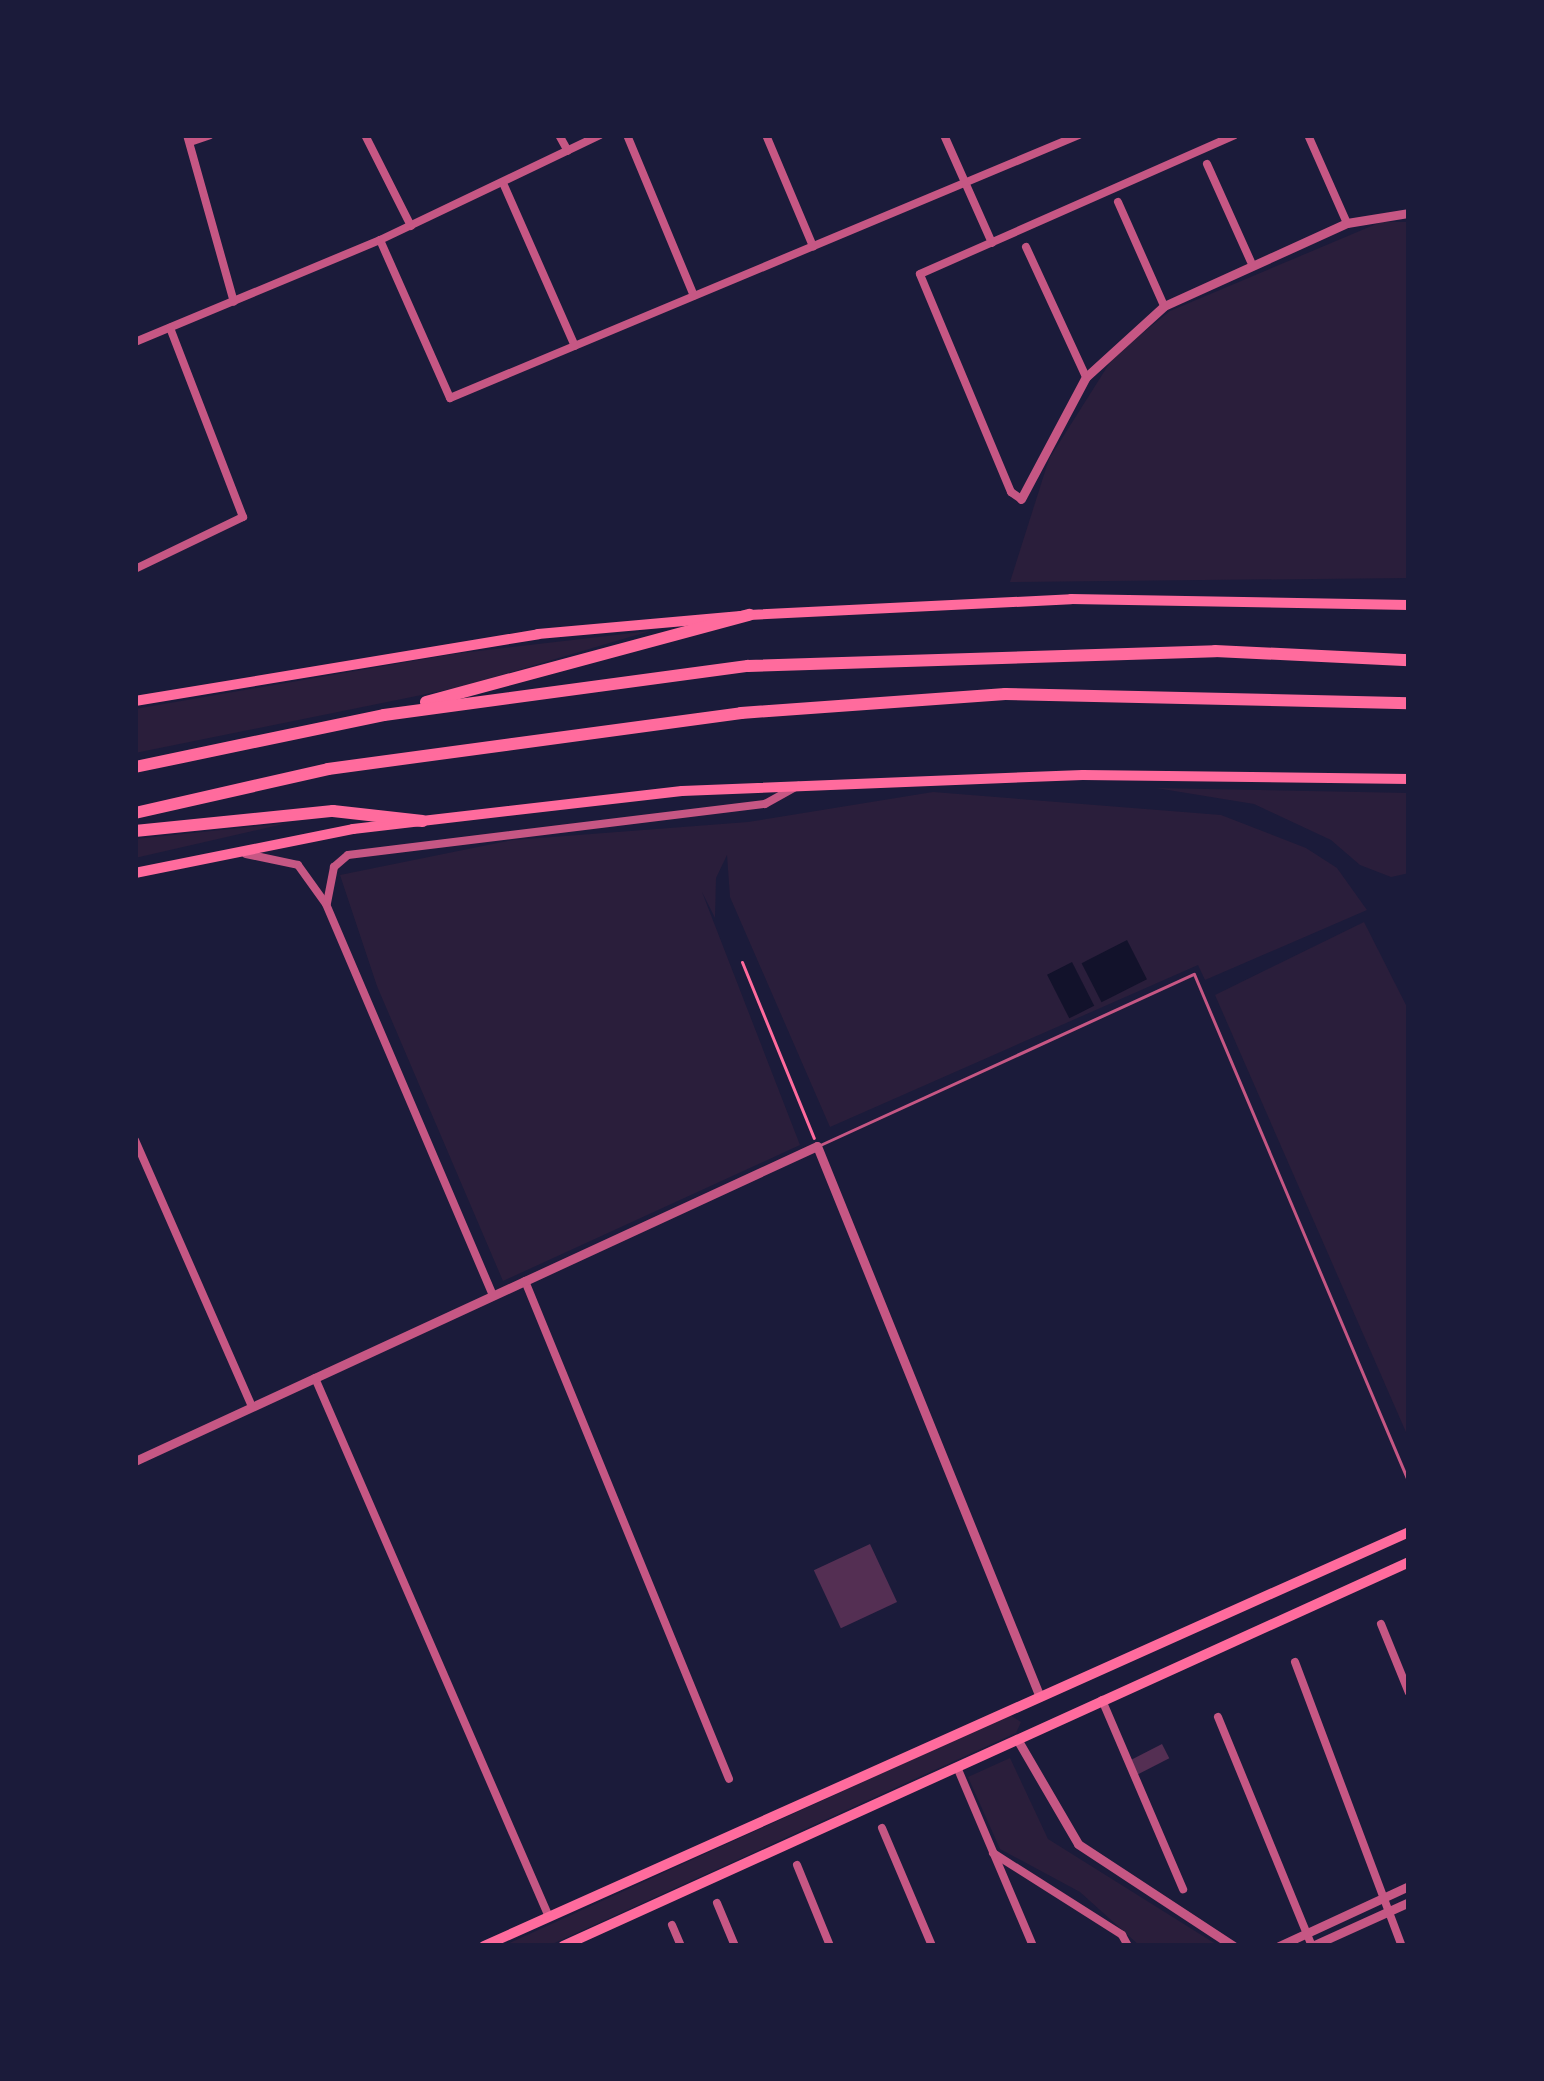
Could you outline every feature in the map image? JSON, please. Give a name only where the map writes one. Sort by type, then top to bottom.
[{"type":"highway","points":[[384,715],[749,615]]},
{"type":"highway","points":[[135,766],[384,715],[610,680],[911,655],[1215,651],[1409,659]]},
{"type":"highway","points":[[135,813],[328,769],[606,726],[787,709],[1005,694],[1409,704]]},
{"type":"highway","points":[[135,831],[333,811],[422,821]]},
{"type":"main road","points":[[135,701],[538,634],[749,615],[1071,599],[1409,604]]},
{"type":"main road","points":[[135,873],[507,807],[800,785],[1144,774],[1409,779]]},
{"type":"main road","points":[[484,1946],[1409,1532]]},
{"type":"main road","points":[[563,1946],[1409,1562]]},
{"type":"main road","points":[[1040,1697],[1050,1724]]},
{"type":"street","points":[[210,135],[189,139],[234,302]]},
{"type":"street","points":[[365,135],[411,226]]},
{"type":"street","points":[[560,135],[568,151]]},
{"type":"street","points":[[135,342],[380,240],[600,135]]},
{"type":"street","points":[[627,135],[694,296]]},
{"type":"street","points":[[766,135],[813,246]]},
{"type":"street","points":[[944,135],[992,244]]},
{"type":"street","points":[[380,240],[450,398],[1078,135]]},
{"type":"street","points":[[1235,135],[920,274],[1011,492],[1022,499],[1086,376],[1164,306],[1251,262],[1347,223],[1409,213]]},
{"type":"street","points":[[1308,135],[1347,223]]},
{"type":"street","points":[[1207,164],[1251,262]]},
{"type":"street","points":[[503,183],[575,346]]},
{"type":"street","points":[[1118,202],[1164,306]]},
{"type":"street","points":[[1026,247],[1086,376]]},
{"type":"street","points":[[135,569],[243,517],[170,328]]},
{"type":"street","points":[[326,904],[334,867],[348,855],[765,804],[800,785]]},
{"type":"street","points":[[244,854],[298,865],[326,904],[493,1295]]},
{"type":"street","points":[[135,1140],[252,1406]]},
{"type":"street","points":[[135,1460],[817,1146],[1040,1697]]},
{"type":"street","points":[[525,1281],[729,1779]]},
{"type":"street","points":[[315,1378],[549,1917]]},
{"type":"street","points":[[1381,1624],[1409,1693]]},
{"type":"street","points":[[1294,1661],[1402,1946]]},
{"type":"street","points":[[1102,1700],[1183,1889]]},
{"type":"street","points":[[1218,1717],[1312,1946],[1409,1902]]},
{"type":"street","points":[[1017,1739],[1078,1844],[1233,1946]]},
{"type":"street","points":[[957,1766],[1033,1946]]},
{"type":"street","points":[[882,1828],[932,1946]]},
{"type":"street","points":[[993,1853],[1122,1935],[1128,1946]]},
{"type":"street","points":[[797,1865],[830,1946]]},
{"type":"street","points":[[1279,1946],[1409,1886]]},
{"type":"street","points":[[717,1903],[735,1946]]},
{"type":"street","points":[[672,1925],[681,1946]]},
{"type":"lane","points":[[817,1146],[1194,974],[1409,1483]]},
{"type":"path","points":[[742,962],[817,1146]]},
{"type":"shaded area","points":[[1381,222],[1409,222],[1409,578],[1010,582],[1049,459],[1114,356],[1170,311]]},
{"type":"shaded area","points":[[650,631],[461,687],[135,753],[135,709],[453,654]]},
{"type":"shaded area","points":[[1156,788],[1409,793],[1409,873],[1391,877],[1360,865],[1331,840],[1254,804]]},
{"type":"shaded area","points":[[933,792],[1221,815],[1306,848],[1337,868],[1367,910],[1205,980],[1198,965],[830,1127],[730,897],[727,855],[716,878],[715,918],[702,892],[800,1145],[503,1281],[377,986],[340,875],[513,840],[748,822]]},
{"type":"shaded area","points":[[288,823],[135,858],[135,839]]},
{"type":"shaded area","points":[[1364,922],[1409,1011],[1409,1439],[1215,995]]},
{"type":"shaded area","points":[[1127,940],[1147,979],[1102,1002],[1082,963]]},
{"type":"shaded area","points":[[1072,962],[1094,1006],[1069,1018],[1047,975]]},
{"type":"shaded area","points":[[1010,1715],[1021,1722],[1016,1733],[548,1946],[503,1946]]},
{"type":"shaded area","points":[[1010,1758],[1048,1839],[1219,1946],[1140,1946],[1080,1892],[1000,1849],[968,1777]]},
{"type":"building","points":[[870,1544],[897,1602],[841,1628],[814,1570]]},
{"type":"building","points":[[1162,1744],[1169,1758],[1138,1774],[1131,1760]]}]
